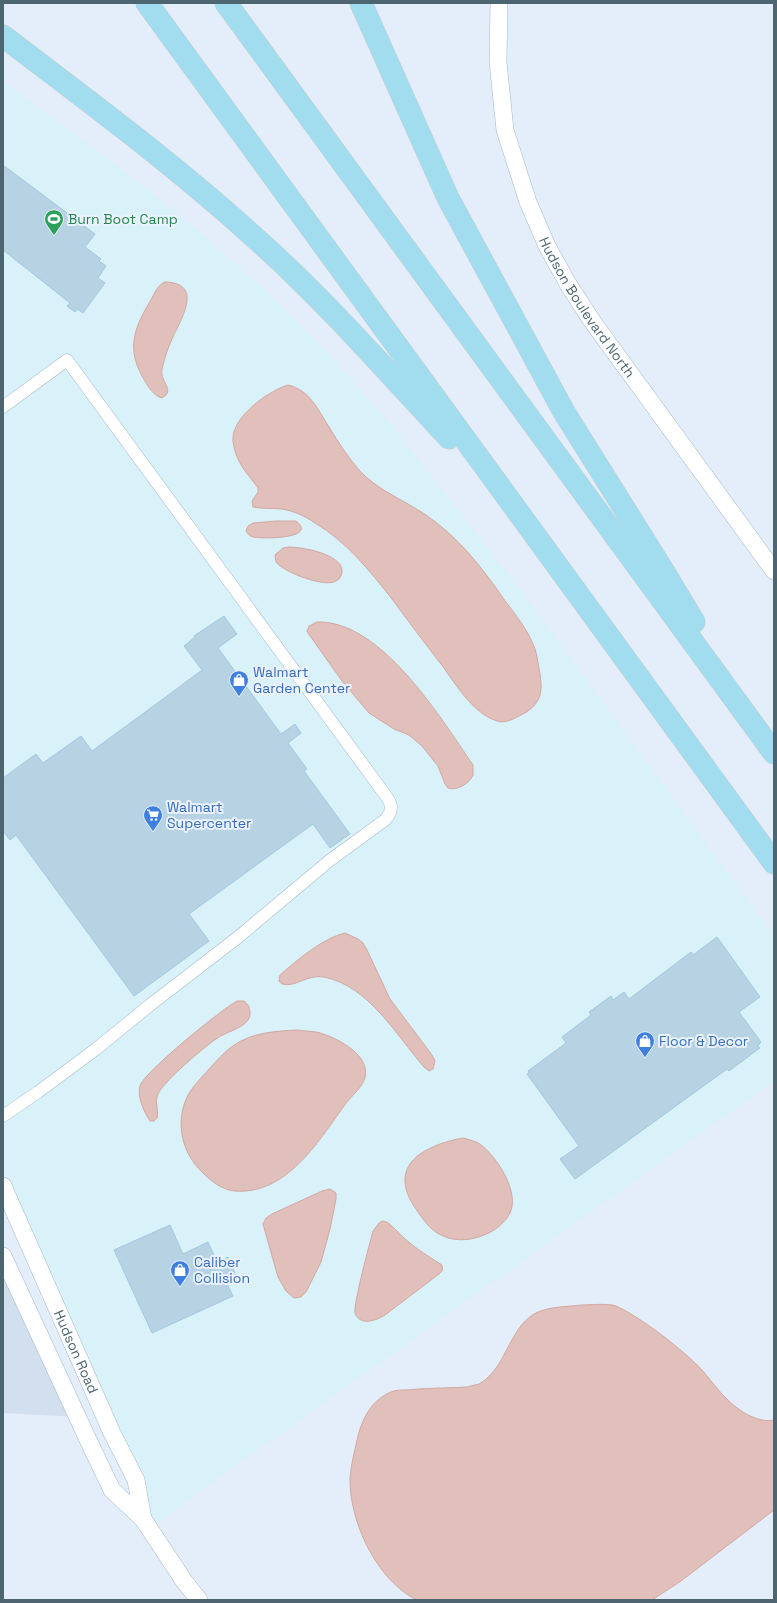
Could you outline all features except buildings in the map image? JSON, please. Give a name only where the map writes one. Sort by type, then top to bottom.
[{"type":"highway","points":[[147,3],[774,863]]},
{"type":"highway","points":[[226,3],[774,753]]},
{"type":"highway","points":[[361,3],[448,198],[564,412],[664,572],[759,733]]},
{"type":"highway","points":[[3,36],[164,160],[255,237],[325,305],[514,507]]},
{"type":"street","name":"Hudson Boulevard North","points":[[499,3],[498,62],[504,130],[528,202],[547,246],[568,284],[592,321],[774,571]]},
{"type":"street","points":[[3,407],[67,360],[378,785],[392,808],[390,814],[385,820],[329,861],[212,958],[150,1004],[67,1071],[3,1116]]},
{"type":"street","name":"Hudson Road","points":[[3,1186],[112,1433],[136,1480],[143,1519]]},
{"type":"street","name":"Hudson Road","points":[[3,1256],[112,1490],[143,1519],[184,1581],[199,1600]]},
{"type":"shaded area","points":[[3,81],[110,160],[196,228],[266,291],[326,351],[386,418],[521,590],[774,936],[774,1081],[149,1528],[136,1480],[3,1186]]},
{"type":"shaded area","points":[[165,282],[177,284],[184,289],[187,296],[184,313],[169,346],[162,370],[162,375],[168,391],[162,398],[154,394],[150,389],[139,369],[135,359],[134,339],[140,319],[157,289]]},
{"type":"shaded area","points":[[288,385],[302,391],[308,396],[347,455],[366,477],[382,489],[426,515],[459,542],[521,622],[535,649],[541,683],[538,700],[530,710],[514,719],[504,722],[488,717],[465,697],[392,599],[357,557],[337,539],[311,520],[299,514],[282,509],[253,507],[252,501],[258,492],[258,488],[242,467],[237,456],[233,442],[234,433],[244,415],[261,399]]},
{"type":"shaded area","points":[[296,521],[301,527],[300,531],[295,534],[276,538],[258,538],[252,537],[246,531],[248,526],[253,523]]},
{"type":"shaded area","points":[[283,548],[303,548],[329,556],[336,560],[340,565],[342,574],[339,579],[331,583],[314,581],[287,570],[276,562],[275,555]]},
{"type":"shaded area","points":[[317,622],[341,626],[364,637],[386,654],[407,675],[444,722],[473,765],[473,775],[469,781],[459,788],[448,788],[438,766],[422,746],[409,735],[394,729],[369,713],[342,681],[308,633],[307,631],[309,626]]},
{"type":"shaded area","points":[[345,933],[363,943],[390,999],[432,1055],[435,1061],[433,1069],[429,1071],[424,1067],[380,1013],[355,990],[340,982],[324,977],[312,977],[287,985],[282,984],[279,981],[280,975],[310,951],[328,940]]},
{"type":"shaded area","points":[[237,1001],[244,1001],[248,1005],[250,1012],[248,1020],[242,1026],[210,1043],[168,1081],[157,1097],[157,1118],[154,1121],[150,1121],[143,1109],[139,1095],[140,1086],[144,1079],[154,1068],[184,1042]]},
{"type":"shaded area","points":[[297,1030],[316,1032],[330,1036],[352,1049],[363,1061],[366,1074],[365,1079],[312,1150],[299,1164],[285,1175],[270,1184],[253,1190],[235,1191],[221,1187],[202,1172],[195,1164],[185,1147],[182,1137],[181,1117],[187,1097],[194,1086],[213,1064],[232,1046],[248,1038],[261,1034]]},
{"type":"shaded area","points":[[463,1138],[480,1144],[500,1166],[509,1185],[512,1195],[512,1205],[510,1213],[505,1221],[498,1227],[480,1237],[460,1240],[441,1235],[427,1224],[416,1209],[408,1194],[405,1180],[407,1169],[423,1152],[449,1141]]},
{"type":"shaded area","points":[[330,1189],[336,1193],[336,1199],[321,1262],[306,1292],[301,1297],[294,1298],[286,1291],[278,1277],[263,1224],[266,1218],[272,1214],[322,1191]]},
{"type":"shaded area","points":[[382,1221],[389,1223],[413,1245],[442,1265],[443,1268],[439,1274],[385,1315],[378,1319],[365,1321],[357,1317],[355,1308],[373,1231]]},
{"type":"shaded area","points":[[3,1256],[77,1417],[3,1413]]},
{"type":"shaded area","points":[[582,1305],[612,1305],[638,1318],[684,1353],[702,1370],[734,1406],[747,1415],[766,1421],[774,1420],[774,1510],[681,1581],[652,1600],[417,1600],[403,1591],[390,1579],[378,1564],[368,1548],[354,1513],[350,1478],[353,1457],[358,1436],[369,1410],[384,1395],[398,1390],[467,1387],[479,1384],[495,1369],[518,1330],[525,1321],[534,1314],[551,1308]]},
{"type":"place","name":"Burn Boot Camp","points":[[54,236]]},
{"type":"place","name":"Walmart Garden Center","points":[[239,697]]},
{"type":"place","name":"Walmart Supercenter","points":[[153,832]]},
{"type":"place","name":"Floor & Decor","points":[[645,1058]]},
{"type":"place","name":"Caliber Collision","points":[[180,1287]]}]
